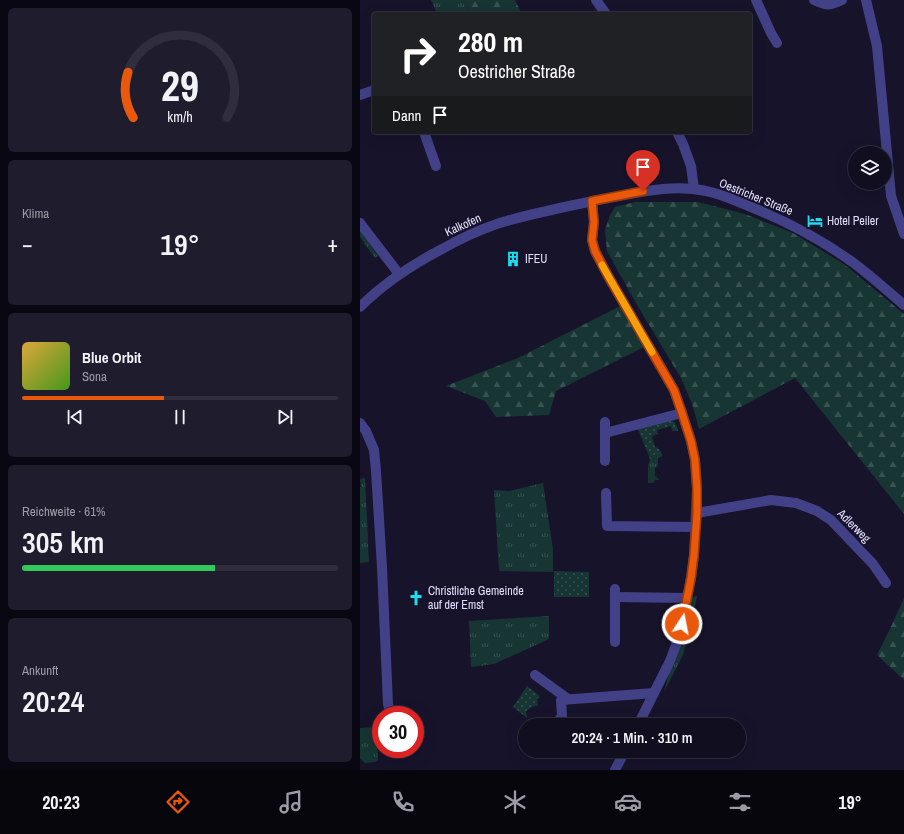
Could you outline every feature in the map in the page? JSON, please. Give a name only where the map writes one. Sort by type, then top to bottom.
[{"type":"street","points":[[596,0],[605,12]]},
{"type":"street","points":[[756,0],[777,43]]},
{"type":"street","points":[[814,0],[831,5],[842,0]]},
{"type":"street","points":[[866,0],[877,46],[892,196],[904,234]]},
{"type":"street","points":[[360,95],[372,91]]},
{"type":"street","points":[[425,134],[436,166]]},
{"type":"street","points":[[678,134],[691,166],[694,189]]},
{"type":"street","name":"Oestricher Straße","points":[[592,201],[656,189],[671,188],[694,189],[726,196],[764,212],[826,244],[855,264],[904,305]]},
{"type":"street","points":[[592,201],[594,222],[592,240],[595,251],[674,390],[691,441],[695,460],[697,513],[694,555],[679,637],[670,661],[642,718]]},
{"type":"street","name":"Kalkofen","points":[[360,307],[399,274],[427,257],[475,232],[501,223],[592,201]]},
{"type":"street","points":[[360,223],[399,274]]},
{"type":"street","points":[[605,433],[682,413]]},
{"type":"street","points":[[605,422],[605,461]]},
{"type":"street","points":[[360,423],[374,450],[382,567],[389,706]]},
{"type":"street","points":[[606,493],[607,526],[696,527]]},
{"type":"street","name":"Adlerweg","points":[[697,513],[771,500],[796,503],[817,511],[831,520],[873,564],[886,583]]},
{"type":"street","points":[[615,642],[615,593],[687,598]]},
{"type":"street","points":[[535,675],[568,699]]},
{"type":"street","points":[[560,718],[562,716],[561,700],[654,693]]},
{"type":"street","points":[[615,770],[621,758]]},
{"type":"green space","points":[[431,0],[463,0],[470,12],[436,12]]},
{"type":"green space","points":[[463,0],[515,0],[521,12],[470,12]]},
{"type":"green space","points":[[635,202],[698,202],[745,214],[793,233],[844,264],[904,314],[904,514],[795,378],[699,429],[692,404],[681,378],[637,305],[607,251],[605,230],[610,215],[615,207]]},
{"type":"green space","points":[[360,231],[378,256],[375,258],[360,237]]},
{"type":"green space","points":[[622,305],[646,346],[556,391],[549,415],[496,417],[485,401],[446,386],[518,358]]},
{"type":"green space","points":[[670,420],[675,423],[678,431],[672,431],[671,426],[657,430],[658,434],[652,436],[655,447],[658,448],[662,454],[662,457],[650,459],[638,429]]},
{"type":"green space","points":[[658,458],[658,466],[655,468],[655,476],[659,480],[655,480],[653,483],[648,483],[648,467],[650,459]]},
{"type":"green space","points":[[365,478],[369,562],[360,563],[360,479]]},
{"type":"green space","points":[[543,483],[553,549],[553,572],[499,571],[494,490],[509,491]]},
{"type":"green space","points":[[554,571],[589,572],[589,597],[554,597]]},
{"type":"green space","points":[[697,596],[694,614],[683,655],[664,692],[669,673],[675,663],[681,645],[692,597]]},
{"type":"green space","points":[[904,598],[904,680],[877,655]]},
{"type":"green space","points":[[549,616],[549,639],[494,664],[471,667],[469,621]]},
{"type":"green space","points":[[527,686],[540,696],[537,699],[538,705],[526,711],[527,718],[513,707]]},
{"type":"green space","points":[[372,727],[372,758],[378,758],[378,760],[375,762],[365,763],[360,758],[360,728]]},
{"type":"slow traffic","points":[[602,265],[652,352]]},
{"type":"place","name":"Hotel Peiler","points":[[815,221]]},
{"type":"place","name":"IFEU","points":[[513,259]]},
{"type":"place","name":"Christliche Gemeinde auf der Emst","points":[[416,598]]},
{"type":"route","points":[[643,191],[592,201],[594,222],[592,240],[595,251],[608,276],[674,390],[691,441],[695,460],[697,513],[691,578],[682,624]]}]
